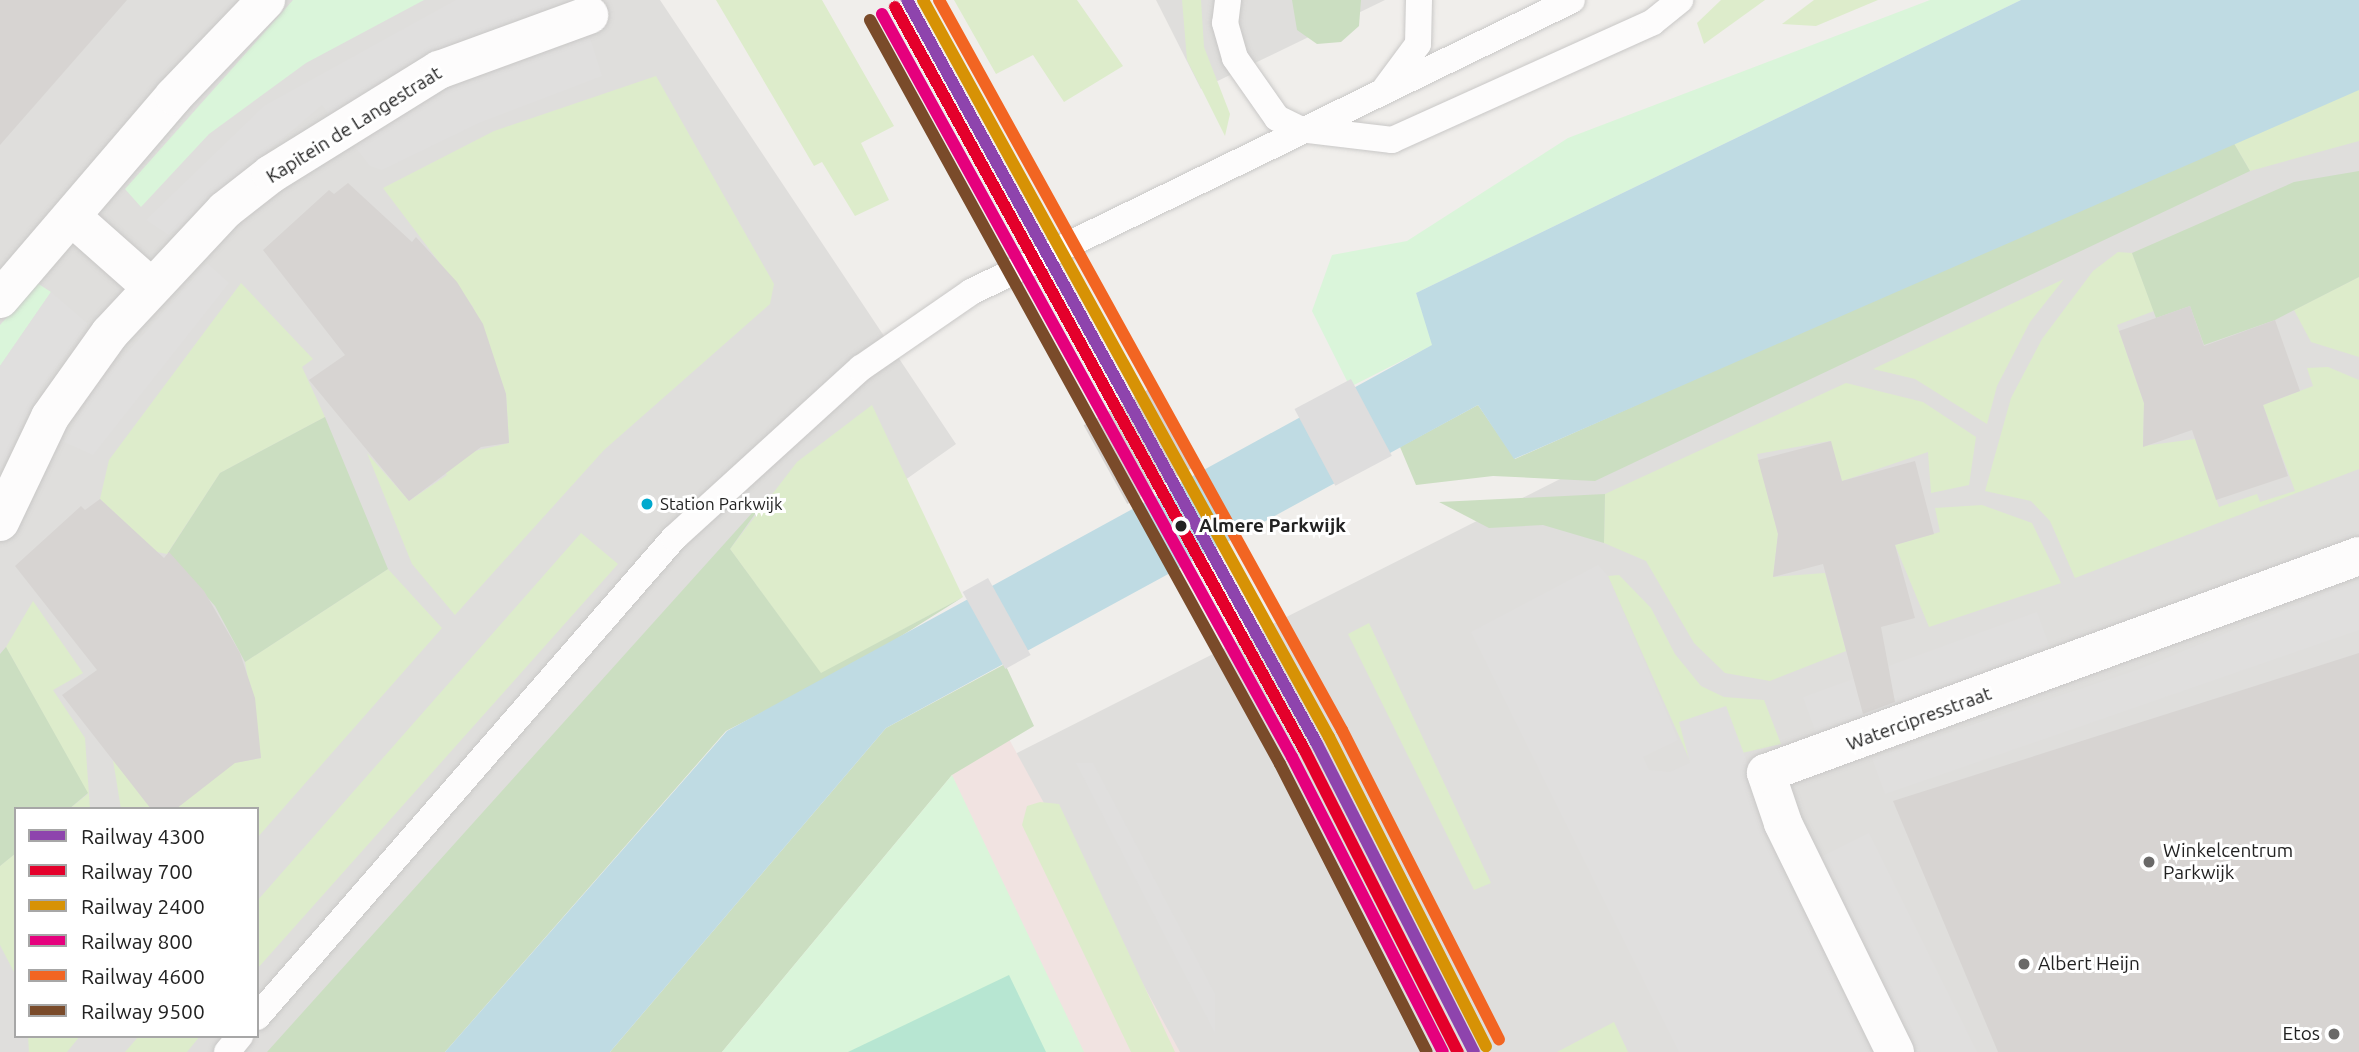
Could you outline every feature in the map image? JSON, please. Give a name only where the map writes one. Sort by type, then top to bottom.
[{"type":"street","points":[[0,299],[266,0]]},
{"type":"street","name":"Kapitein de Langestraat","points":[[0,522],[50,417],[150,286],[225,211],[345,127],[439,70],[589,15]]},
{"type":"street","points":[[72,217],[150,286]]},
{"type":"street","name":"Watercipresstraat","points":[[1895,1052],[1783,822],[1766,773],[2359,556]]},
{"type":"lane","points":[[1228,0],[1225,23],[1235,58],[1277,118],[1300,129],[1392,140],[1653,22],[1680,0]]},
{"type":"lane","points":[[1380,94],[1418,44],[1419,0]]},
{"type":"lane","points":[[259,1015],[674,538],[763,450],[907,332],[971,292],[1300,129],[1380,94],[1572,0]]},
{"type":"lane","points":[[227,1052],[238,1038]]},
{"type":"shaded area","points":[[0,0],[660,0],[956,444],[628,676],[300,1052],[0,1052]]},
{"type":"shaded area","points":[[456,0],[578,0],[602,76],[481,122],[382,170],[370,166],[322,105],[169,235],[146,220],[264,106]]},
{"type":"shaded area","points":[[1156,0],[1385,0],[1201,89]]},
{"type":"shaded area","points":[[2359,76],[2359,1052],[752,1052],[1013,755]]},
{"type":"shaded area","points":[[207,263],[229,283],[93,455],[64,442],[95,388]]},
{"type":"shaded area","points":[[51,292],[88,324],[38,392],[0,472],[0,366]]},
{"type":"shaded area","points":[[1598,565],[1608,576],[1678,740],[1643,757],[1649,770],[1670,772],[1690,763],[1679,722],[1726,706],[1789,873],[1869,833],[1977,1052],[1679,1052],[1471,632]]},
{"type":"shaded area","points":[[2359,579],[2359,630],[1885,794],[1872,758],[2137,670]]},
{"type":"shaded area","points":[[2037,612],[2051,650],[1817,735],[1803,697]]},
{"type":"shaded area","points":[[986,697],[1180,1052],[655,1052]]},
{"type":"shaded area","points":[[1076,763],[1093,763],[1215,994],[1215,1033]]},
{"type":"green space","points":[[293,0],[424,0],[306,63],[209,134],[141,207],[125,189]]},
{"type":"green space","points":[[716,0],[822,0],[894,126],[861,143],[889,200],[855,216],[822,162],[814,166]]},
{"type":"green space","points":[[954,0],[1077,0],[1123,66],[1064,102],[1033,55],[996,74]]},
{"type":"green space","points":[[1182,0],[1201,0],[1204,47],[1230,114],[1225,136],[1187,60]]},
{"type":"green space","points":[[1292,0],[1361,0],[1359,26],[1341,42],[1317,44],[1297,30]]},
{"type":"green space","points":[[1721,0],[1765,0],[1704,44],[1697,23]]},
{"type":"green space","points":[[1814,0],[1878,0],[1816,26],[1782,24]]},
{"type":"green space","points":[[1930,0],[2021,0],[1416,293],[1433,345],[1350,387],[1312,311],[1332,255],[1407,241],[1568,138]]},
{"type":"green space","points":[[656,76],[774,284],[770,304],[604,450],[455,615],[412,564],[367,453],[409,501],[447,475],[436,460],[509,443],[506,394],[473,307],[383,188],[494,131]]},
{"type":"green space","points":[[2359,89],[2359,141],[2250,171],[2232,140]]},
{"type":"green space","points":[[2232,140],[2250,171],[1595,481],[1493,476],[1416,485],[1400,447],[1478,405],[1515,459]]},
{"type":"green space","points":[[2359,171],[2359,277],[2275,320],[2204,345],[2190,306],[2156,318],[2132,253],[2294,182]]},
{"type":"green space","points":[[2118,252],[2132,253],[2154,311],[2117,325],[2144,403],[2143,446],[2195,439],[2219,507],[2257,494],[2260,502],[2295,491],[2263,405],[2313,386],[2307,368],[2328,367],[2359,380],[2359,469],[2075,578],[2050,521],[2031,501],[1985,491],[2011,398],[2042,339],[2093,271]]},
{"type":"green space","points":[[2359,277],[2359,357],[2311,342],[2294,310]]},
{"type":"green space","points":[[2064,279],[2030,322],[1997,386],[1987,424],[1915,379],[1873,369]]},
{"type":"green space","points":[[37,283],[51,292],[0,366],[0,325]]},
{"type":"green space","points":[[241,283],[313,359],[302,367],[325,417],[220,473],[167,554],[157,552],[100,499],[109,460]]},
{"type":"green space","points":[[1846,383],[1923,402],[1976,437],[1969,485],[1931,493],[1928,452],[1842,481],[1830,441],[1757,454],[1778,534],[1773,577],[1825,573],[1846,651],[1770,681],[1725,673],[1694,643],[1646,561],[1604,543],[1605,494]]},
{"type":"green space","points":[[872,405],[963,597],[821,674],[730,549],[797,462]]},
{"type":"green space","points":[[325,417],[388,569],[245,662],[215,606],[168,553],[220,473]]},
{"type":"green space","points":[[770,493],[730,549],[821,673],[963,597],[860,662],[726,731],[445,1052],[267,1052]]},
{"type":"green space","points":[[1605,494],[1604,543],[1543,525],[1489,528],[1439,502]]},
{"type":"green space","points":[[1982,505],[2032,523],[2061,583],[1929,627],[1895,545],[1940,532],[1935,508]]},
{"type":"green space","points":[[581,533],[618,564],[259,967],[259,899]]},
{"type":"green space","points":[[388,569],[442,628],[259,836],[259,807],[175,807],[228,764],[261,758],[245,662]]},
{"type":"green space","points":[[1619,575],[1651,608],[1675,654],[1701,686],[1724,697],[1764,700],[1781,744],[1742,753],[1726,707],[1691,763],[1608,576]]},
{"type":"green space","points":[[33,601],[83,673],[53,690],[85,738],[90,807],[72,807],[88,794],[6,647]]},
{"type":"green space","points":[[1369,623],[1491,883],[1474,890],[1348,634]]},
{"type":"green space","points":[[6,647],[88,793],[71,807],[14,807],[14,855],[0,866],[0,654]]},
{"type":"green space","points":[[1005,664],[1034,726],[952,775],[722,1052],[610,1052],[886,728]]},
{"type":"green space","points":[[113,760],[152,807],[121,807]]},
{"type":"green space","points":[[952,775],[1084,1052],[722,1052]]},
{"type":"green space","points":[[1040,802],[1059,804],[1175,1052],[1131,1052],[1022,825],[1027,806]]},
{"type":"green space","points":[[14,855],[14,972],[0,945],[0,866]]},
{"type":"green space","points":[[1009,975],[1046,1052],[848,1052]]},
{"type":"green space","points":[[1614,1022],[1628,1052],[1557,1052]]},
{"type":"green space","points":[[28,1038],[78,1038],[67,1052],[29,1052]]},
{"type":"green space","points":[[137,1038],[198,1038],[187,1052],[125,1052]]},
{"type":"water","points":[[2021,0],[2359,0],[2359,90],[1514,459],[1478,405],[886,728],[610,1052],[445,1052],[727,731],[1432,345],[1416,293]]},
{"type":"pier","points":[[1351,379],[1392,456],[1335,486],[1294,409]]},
{"type":"pier","points":[[988,578],[1031,655],[1005,669],[963,592]]},
{"type":"building","points":[[0,0],[127,0],[0,145]]},
{"type":"building","points":[[348,183],[412,242],[416,237],[457,282],[483,324],[506,394],[509,443],[481,447],[409,501],[309,380],[345,355],[263,250],[329,190],[334,194]]},
{"type":"building","points":[[2190,306],[2204,346],[2275,320],[2300,391],[2263,405],[2288,476],[2216,500],[2192,430],[2143,447],[2144,403],[2119,331]]},
{"type":"building","points":[[1151,388],[1195,467],[1127,504],[1084,425]]},
{"type":"building","points":[[1831,441],[1842,481],[1915,461],[1934,534],[1895,545],[1915,618],[1881,627],[1895,702],[1863,714],[1823,564],[1773,577],[1778,534],[1758,460]]},
{"type":"building","points":[[100,499],[164,558],[169,552],[204,591],[240,653],[255,698],[261,758],[235,763],[179,807],[149,807],[62,695],[97,670],[15,566],[81,506],[85,510]]},
{"type":"building","name":"Winkelcentrum Parkwijk","points":[[2359,653],[2359,1052],[1998,1052],[1893,801]]},
{"type":"rail line","name":"4300","points":[[907,0],[1317,744],[1474,1052]]},
{"type":"rail line","name":"2400","points":[[923,0],[1329,737],[1486,1046]]},
{"type":"rail line","name":"4600","points":[[939,0],[1342,730],[1499,1039]]},
{"type":"rail line","name":"700","points":[[895,7],[1305,751],[1458,1052]]},
{"type":"rail line","name":"800","points":[[882,14],[1292,757],[1443,1052]]},
{"type":"rail line","name":"9500","points":[[870,20],[1280,764],[1427,1052]]},
{"type":"place","name":"Station Parkwijk","points":[[647,504]]},
{"type":"place","name":"Almere Parkwijk","points":[[1181,526]]},
{"type":"place","name":"Winkelcentrum Parkwijk","points":[[2149,862]]},
{"type":"place","name":"Albert Heijn","points":[[2024,964]]},
{"type":"place","name":"Etos","points":[[2334,1034]]}]
